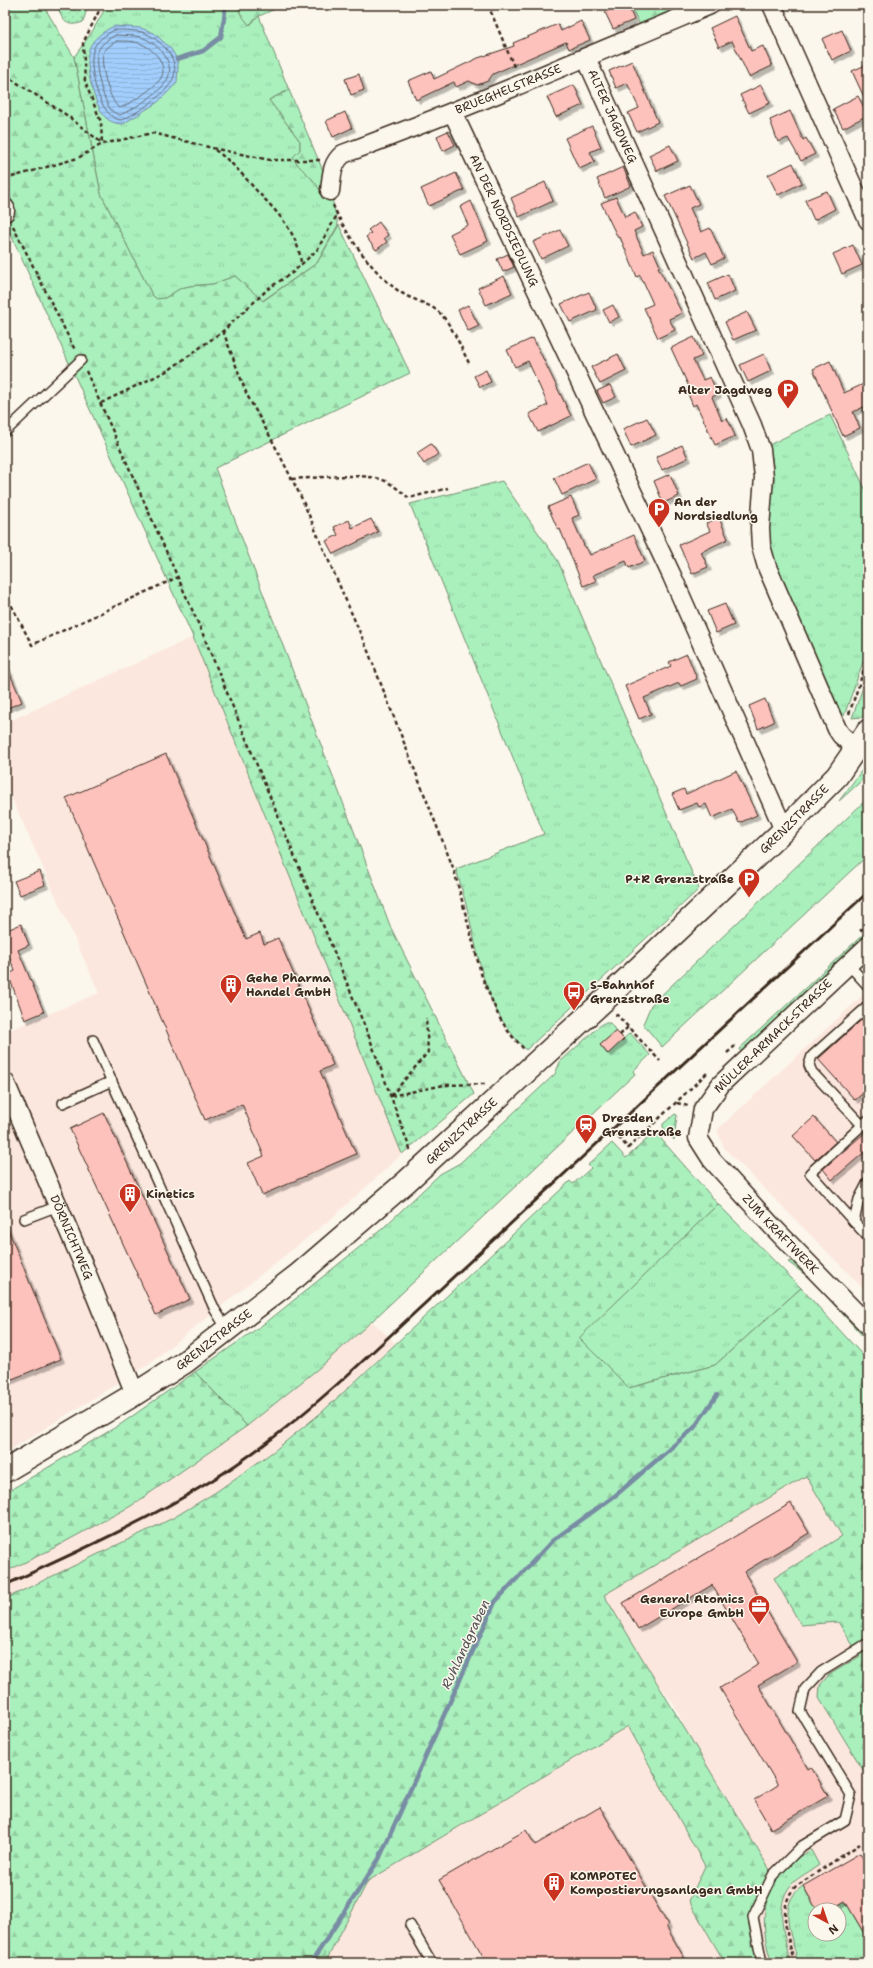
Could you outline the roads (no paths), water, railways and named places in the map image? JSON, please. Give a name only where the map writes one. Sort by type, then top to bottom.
[{"type":"main road","name":"GRENZSTRASSE","points":[[5,1471],[135,1394],[228,1330],[298,1275],[418,1172],[784,830],[824,790],[847,763],[855,738]]},
{"type":"street","name":"BRUEGHELSTRASSE","points":[[330,191],[333,168],[336,160],[343,154],[453,113],[521,83],[586,58],[710,5]]},
{"type":"street","points":[[772,5],[868,220]]},
{"type":"street","name":"ALTER JAGDWEG","points":[[586,58],[752,425],[761,450],[764,477],[760,528],[761,546],[768,567],[855,738]]},
{"type":"street","name":"AN DER NORDSIEDLUNG","points":[[453,113],[672,576],[784,830]]},
{"type":"street","name":"MÜLLER-ARMACK-STRASSE","points":[[698,1138],[703,1109],[721,1084],[868,946]]},
{"type":"street","name":"DÖRNICHTWEG","points":[[5,1082],[58,1206],[135,1394]]},
{"type":"street","name":"ZUM KRAFTWERK","points":[[698,1138],[712,1160],[761,1214],[868,1325]]},
{"type":"lane","points":[[5,432],[80,360]]},
{"type":"lane","points":[[848,964],[868,986]]},
{"type":"lane","points":[[868,1006],[812,1056],[809,1065],[812,1072],[865,1123],[810,1173],[868,1237]]},
{"type":"lane","points":[[93,1040],[215,1310],[228,1330]]},
{"type":"lane","points":[[63,1103],[112,1081]]},
{"type":"lane","points":[[854,1222],[859,1200],[868,1182]]},
{"type":"lane","points":[[24,1219],[58,1206]]},
{"type":"lane","points":[[762,1963],[753,1917],[773,1875],[802,1846],[845,1820],[851,1795],[800,1711],[805,1689],[821,1672],[868,1643]]},
{"type":"lane","points":[[410,1925],[432,1963]]},
{"type":"water","points":[[114,26],[141,28],[154,33],[171,49],[177,59],[178,67],[177,82],[170,90],[158,102],[123,124],[109,120],[101,111],[91,84],[88,64],[89,49],[93,41]]},
{"type":"waterway","points":[[177,59],[203,51],[221,37],[225,12],[224,5]]},
{"type":"waterway","name":"Ruhlandgraben","points":[[311,1963],[379,1859],[495,1602],[552,1541],[616,1495],[694,1428],[717,1395]]},
{"type":"railway","points":[[5,1585],[110,1536],[186,1496],[230,1469],[319,1401],[868,892]]},
{"type":"place","name":"Alter Jagdweg","points":[[788,410]]},
{"type":"place","name":"An der Nordsiedlung","points":[[659,528]]},
{"type":"place","name":"P+R Grenzstraße","points":[[749,898]]},
{"type":"place","name":"Gehe Pharma Handel GmbH","points":[[231,1004]]},
{"type":"place","name":"S-Bahnhof Grenzstraße","points":[[574,1012]]},
{"type":"place","name":"Dresden Grenzstraße","points":[[586,1144]]},
{"type":"place","name":"Kinetics","points":[[130,1214]]},
{"type":"place","name":"General Atomics Europe GmbH","points":[[759,1626]]},
{"type":"place","name":"KOMPOTEC Kompostierungsanlagen GmbH","points":[[554,1902]]}]
